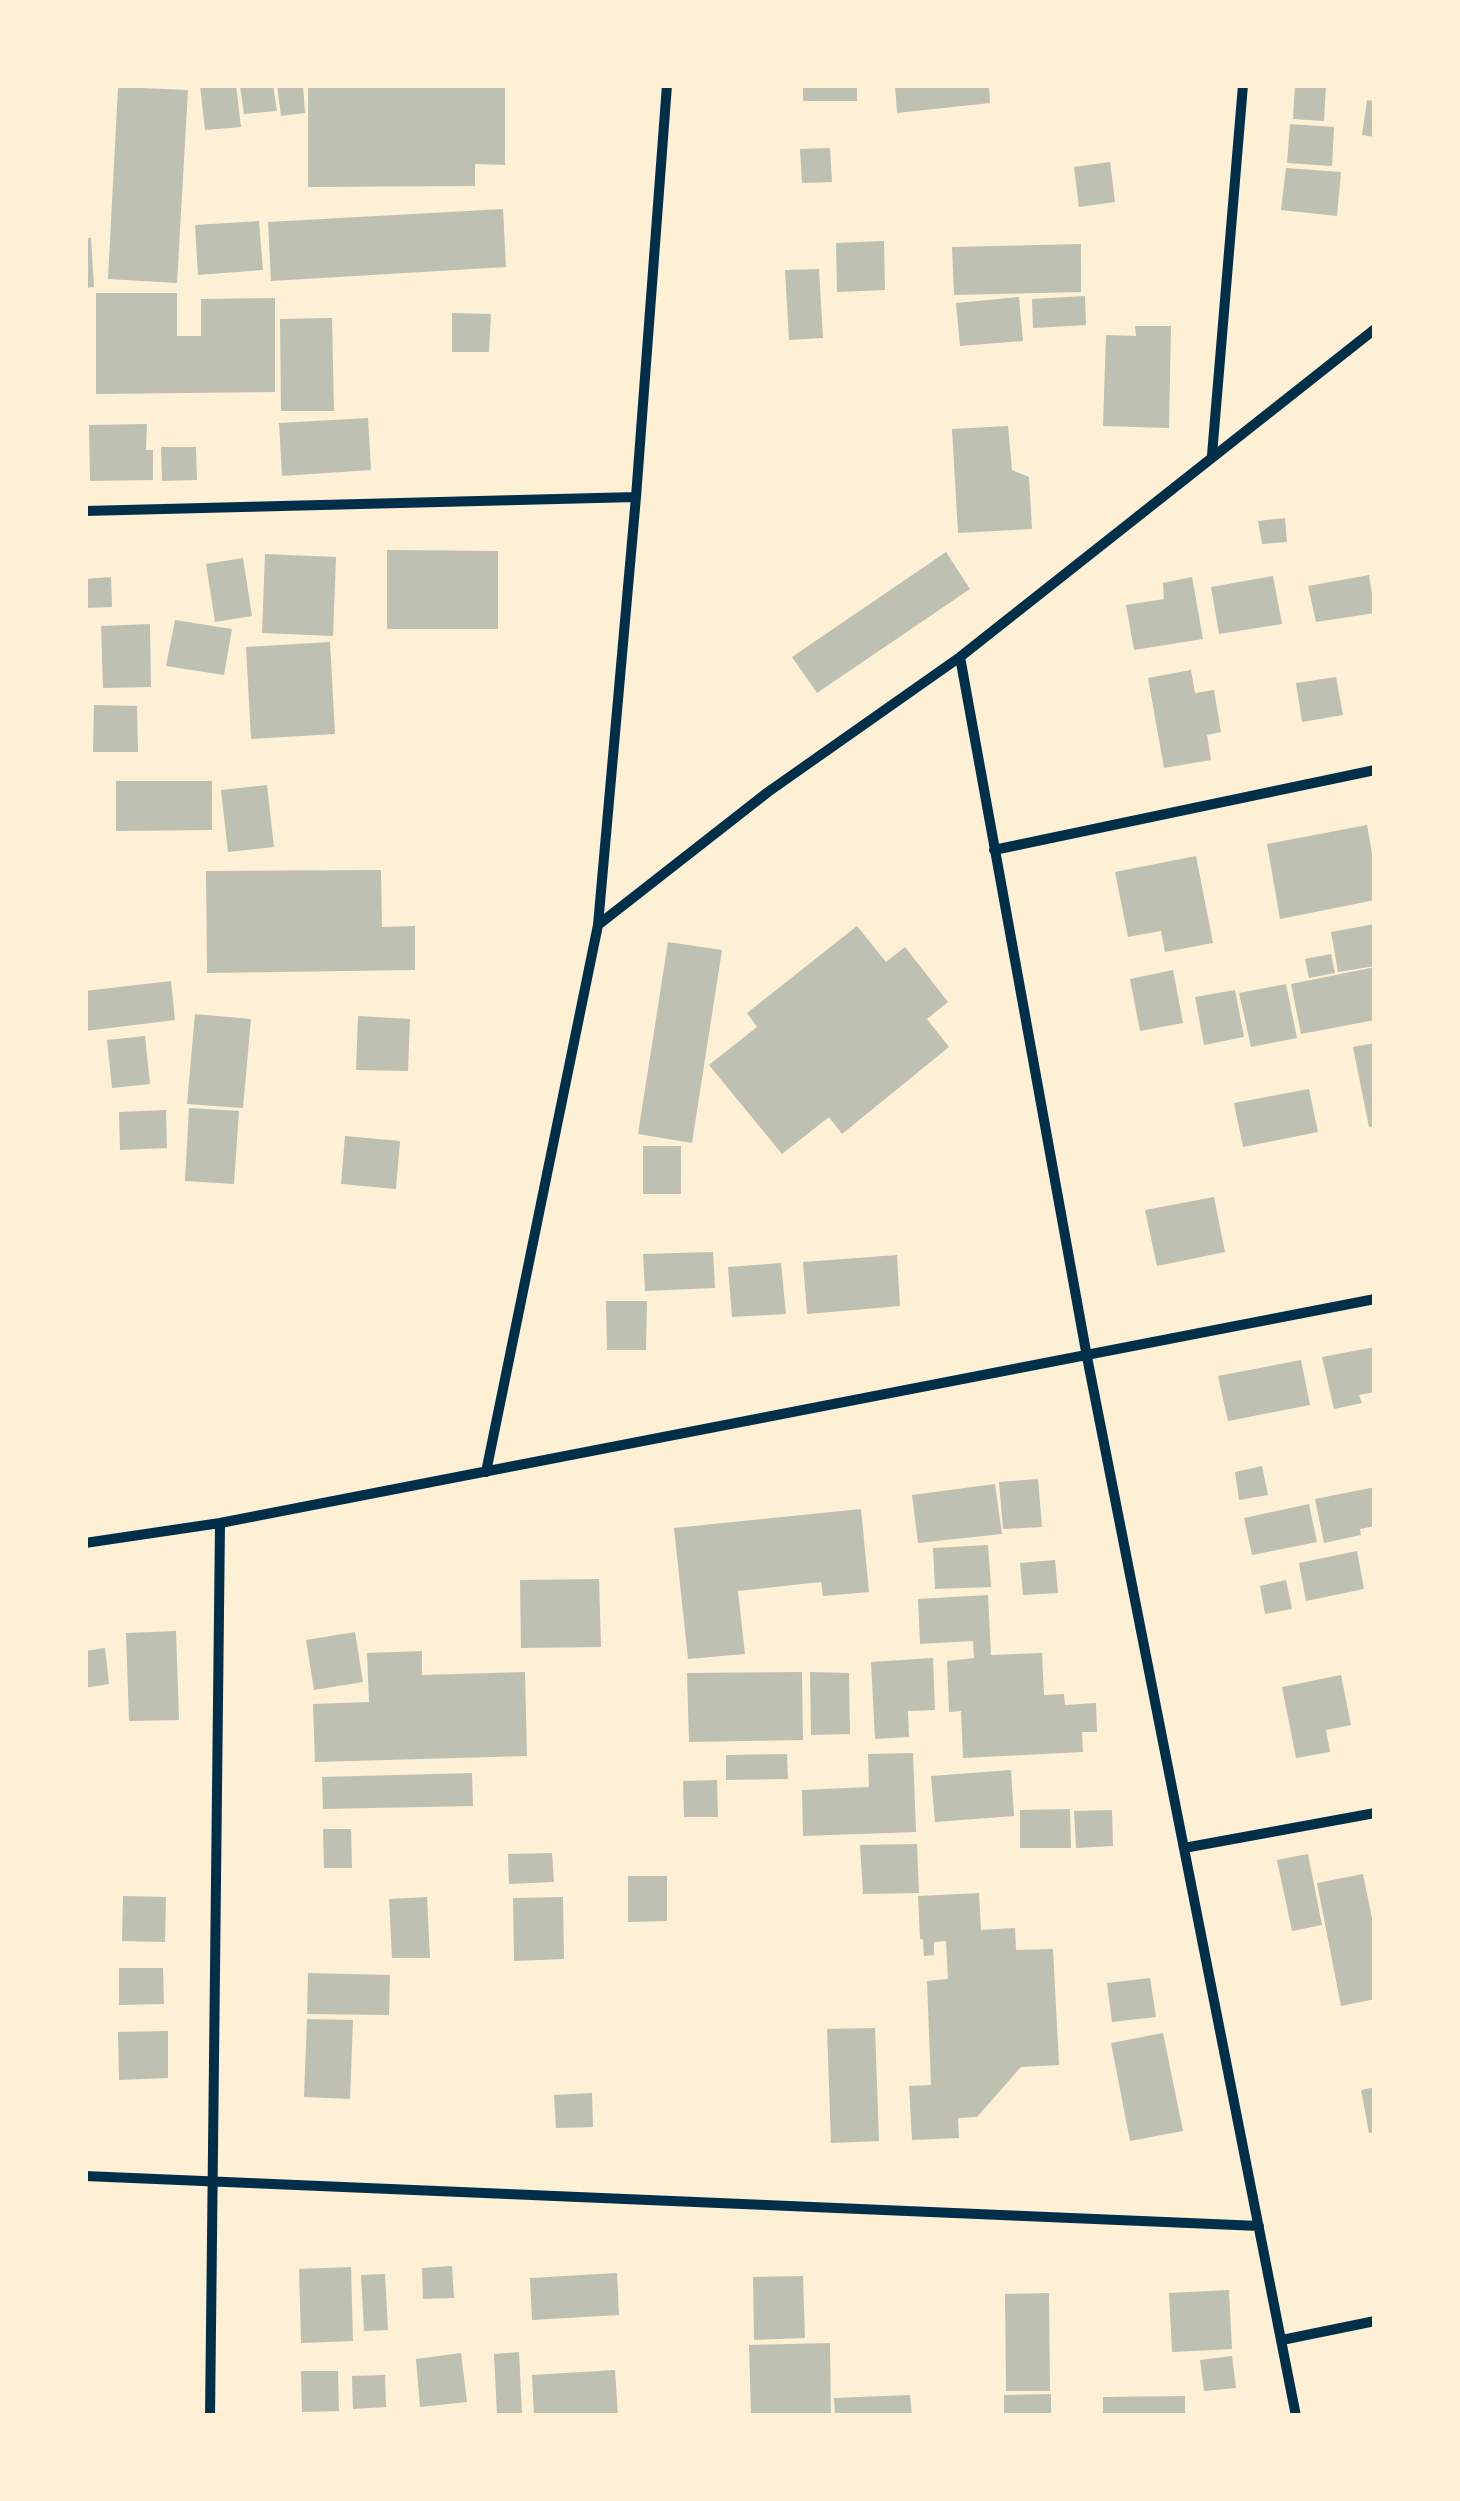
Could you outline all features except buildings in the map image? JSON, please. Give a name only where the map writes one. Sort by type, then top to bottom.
[{"type":"street","points":[[486,1472],[598,925],[667,85]]},
{"type":"street","points":[[1212,455],[1244,85]]},
{"type":"street","points":[[598,925],[768,792],[960,657],[1375,329]]},
{"type":"street","points":[[85,511],[636,498]]},
{"type":"street","points":[[960,657],[1087,1357],[1296,2416]]},
{"type":"street","points":[[994,850],[1375,770]]},
{"type":"street","points":[[85,1543],[220,1523],[1375,1299]]},
{"type":"street","points":[[210,2416],[220,1523]]},
{"type":"street","points":[[1184,1848],[1375,1813]]},
{"type":"street","points":[[85,2176],[1259,2226]]},
{"type":"street","points":[[1282,2340],[1375,2322]]}]
